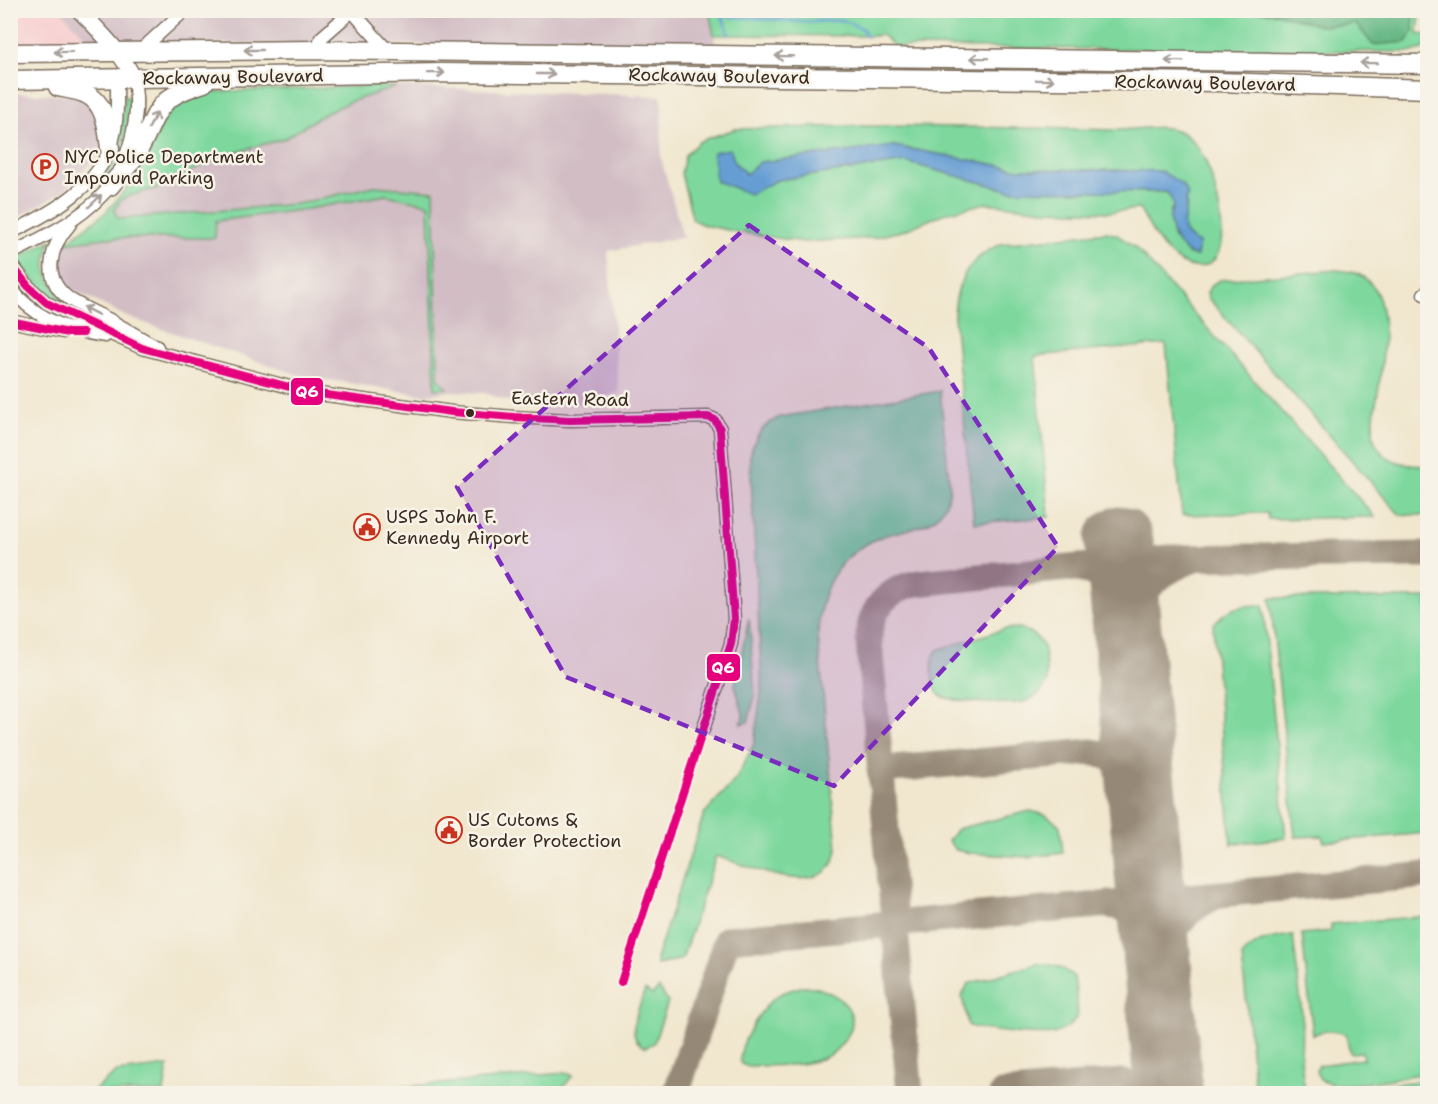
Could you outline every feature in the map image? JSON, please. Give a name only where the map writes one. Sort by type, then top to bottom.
[{"type":"highway","name":"Rockaway Boulevard","points":[[10,53],[317,50],[1428,64]]},
{"type":"highway","name":"Rockaway Boulevard","points":[[19,80],[442,73],[1227,82],[1428,89]]},
{"type":"highway","points":[[110,186],[136,155],[155,114],[163,104],[182,89],[222,77]]},
{"type":"highway","points":[[19,80],[81,92],[90,96],[98,104],[105,119],[110,149]]},
{"type":"main road","points":[[79,10],[116,52],[125,79]]},
{"type":"street","points":[[140,51],[185,10]]},
{"type":"street","points":[[317,50],[321,38],[352,11],[388,51]]},
{"type":"street","points":[[10,233],[44,215],[78,192],[97,172],[110,149],[125,79]]},
{"type":"street","points":[[125,79],[136,100],[134,129],[127,154],[110,186],[64,230],[51,256],[51,273],[58,287],[76,303],[179,359]]},
{"type":"street","points":[[10,254],[75,218]]},
{"type":"street","name":"Eastern Road","points":[[10,261],[28,286],[47,303],[118,338],[179,359],[312,393],[452,412],[570,420],[708,417],[715,420],[720,429],[734,620],[731,644],[703,730]]},
{"type":"street","name":"Eastern Road","points":[[10,287],[33,311],[45,318],[82,333],[118,338]]},
{"type":"street","points":[[10,321],[68,333],[82,333]]},
{"type":"highlighted area","points":[[749,225],[929,348],[1058,547],[834,786],[566,677],[457,487]]},
{"type":"shaded area","points":[[10,11],[61,11],[91,43],[11,45]]},
{"type":"shaded area","points":[[61,11],[709,11],[716,46],[91,43]]},
{"type":"shaded area","points":[[381,86],[662,96],[661,158],[683,237],[608,251],[619,393],[579,404],[515,403],[484,393],[452,391],[424,395],[298,375],[127,317],[69,288],[57,272],[59,253],[65,243],[105,213],[210,92]]},
{"type":"shaded area","name":"NYC Police Department Impound Parking","points":[[11,93],[73,95],[88,103],[104,133],[100,151],[95,159],[63,192],[11,221]]},
{"type":"green space","points":[[1420,10],[1418,34],[1427,35],[1428,43],[1423,49],[1412,52],[895,47],[881,34],[875,36],[714,35],[709,11],[697,11]]},
{"type":"green space","points":[[1253,11],[1414,11],[1413,32],[1407,42],[1373,45],[1356,24],[1321,26],[1277,13]]},
{"type":"green space","points":[[396,87],[349,102],[319,117],[286,138],[219,157],[164,186],[129,196],[120,201],[114,211],[119,219],[298,204],[374,186],[434,191],[438,378],[447,388],[435,389],[429,204],[386,195],[308,209],[216,221],[215,238],[105,238],[65,243],[105,213],[134,180],[171,108],[188,97],[210,92]]},
{"type":"green space","points":[[124,97],[130,97],[126,133],[114,166],[101,187],[98,184],[110,163],[120,132]]},
{"type":"green space","points":[[853,126],[1118,130],[1158,127],[1174,129],[1191,139],[1208,166],[1222,227],[1218,254],[1210,263],[1198,267],[1189,266],[1180,261],[1164,248],[1139,209],[1110,212],[1044,210],[986,203],[945,213],[905,230],[872,238],[804,242],[704,225],[693,220],[681,174],[685,155],[700,141],[735,129]],"holes":[[[894,146],[1019,169],[1161,171],[1187,206],[1183,223],[1188,236],[1199,243],[1197,256],[1189,255],[1173,237],[1170,211],[1173,207],[1167,192],[1008,190],[906,162],[777,180],[749,194],[713,152],[730,149],[735,163],[746,174]]]},
{"type":"green space","points":[[1107,232],[1117,235],[1136,248],[1375,517],[1268,519],[1267,513],[1182,515],[1166,344],[1035,356],[1049,517],[974,523],[954,316],[961,281],[972,264],[1001,244]]},
{"type":"green space","points":[[51,240],[46,258],[47,272],[62,302],[36,283],[17,258]]},
{"type":"green space","points":[[1336,270],[1358,274],[1370,283],[1378,296],[1384,330],[1382,367],[1374,418],[1374,439],[1377,447],[1389,458],[1403,464],[1427,466],[1427,515],[1400,515],[1208,298],[1207,293],[1211,285],[1220,280]]},
{"type":"green space","points":[[940,391],[950,489],[946,503],[939,514],[922,526],[876,539],[861,547],[839,567],[825,592],[821,606],[818,637],[837,849],[831,866],[819,875],[804,879],[766,873],[716,856],[682,959],[657,965],[656,959],[704,814],[736,779],[754,744],[762,687],[750,457],[756,438],[763,428],[780,417]]},
{"type":"green space","points":[[1270,598],[1427,598],[1427,833],[1324,842],[1322,836],[1295,837]]},
{"type":"green space","points":[[1263,605],[1286,838],[1231,844],[1213,625],[1224,614],[1235,608]]},
{"type":"green space","points":[[749,618],[755,696],[748,722],[741,724],[744,717],[735,685]]},
{"type":"green space","points":[[1020,628],[1037,638],[1044,649],[1047,683],[1038,694],[1026,701],[1008,703],[968,701],[939,695],[932,672],[934,655],[937,650],[1004,629]]},
{"type":"green space","points":[[1030,811],[1046,815],[1060,826],[1063,853],[1027,857],[970,853],[956,850],[948,841],[957,829]]},
{"type":"green space","points":[[1427,916],[1427,1073],[1374,1082],[1334,1084],[1325,1082],[1318,1077],[1316,1071],[1319,1065],[1363,1059],[1362,1052],[1350,1053],[1346,1034],[1329,1031],[1313,1035],[1302,934],[1331,931],[1331,924]]},
{"type":"green space","points":[[1293,935],[1302,1014],[1301,1060],[1305,1093],[1255,1093],[1242,956],[1258,943],[1271,938]]},
{"type":"green space","points":[[1036,964],[1057,966],[1074,977],[1077,1015],[1070,1025],[1052,1034],[1022,1034],[968,1025],[962,996],[968,984]]},
{"type":"green space","points":[[805,986],[827,991],[845,1004],[850,1012],[852,1021],[850,1031],[840,1046],[830,1055],[800,1064],[747,1066],[741,1064],[740,1057],[746,1039],[769,1003],[789,990]]},
{"type":"green space","points":[[659,988],[668,1002],[654,1043],[646,1047],[635,1037],[635,1022],[645,990],[652,995]]},
{"type":"green space","points":[[168,1066],[164,1092],[91,1093],[117,1072]]},
{"type":"green space","points":[[564,1073],[573,1075],[559,1093],[334,1093]]},
{"type":"green space","points":[[1427,1080],[1427,1093],[1314,1093]]},
{"type":"water","points":[[894,146],[1019,169],[1161,171],[1182,184],[1188,195],[1183,224],[1186,234],[1199,243],[1197,256],[1184,250],[1174,237],[1170,221],[1172,200],[1167,192],[1008,190],[906,162],[777,180],[750,194],[716,181],[713,152],[730,149],[735,163],[746,174],[760,162]]},
{"type":"waterway","points":[[720,10],[729,34]]},
{"type":"waterway","points":[[722,16],[808,22],[843,20],[863,29],[866,36]]},
{"type":"taxiway","points":[[910,1094],[869,642],[872,620],[882,602],[898,590],[918,583],[1169,558],[1428,555]]},
{"type":"taxiway","points":[[1131,662],[1133,627],[1141,600],[1159,578],[1190,561]]},
{"type":"taxiway","points":[[1075,569],[1099,576],[1114,591],[1122,611],[1126,635]]},
{"type":"taxiway","points":[[880,770],[1091,752],[1112,758],[1126,770],[1132,778],[1143,807]]},
{"type":"taxiway","points":[[676,1094],[727,939],[1428,875]]},
{"type":"taxiway","points":[[1160,989],[1164,959],[1173,933],[1190,912],[1216,896]]},
{"type":"taxiway","points":[[1107,905],[1121,907],[1140,919],[1150,938],[1157,973]]},
{"type":"taxiway","points":[[1002,1094],[1121,1082],[1136,1086],[1150,1094]]},
{"type":"runway","points":[[1119,541],[1169,1094]]},
{"type":"transit line","name":"Q6","points":[[10,263],[28,286],[47,303],[142,348],[312,393],[452,412],[514,417],[570,420],[708,417],[715,420],[720,429],[734,619],[731,644],[621,982]]},
{"type":"transit line","name":"Q6","points":[[10,321],[68,333],[83,333]]},
{"type":"place","name":"NYC Police Department Impound Parking","points":[[45,167]]},
{"type":"place","name":"USPS John F. Kennedy Airport","points":[[367,527]]},
{"type":"place","name":"US Cutoms & Border Protection","points":[[449,830]]}]
